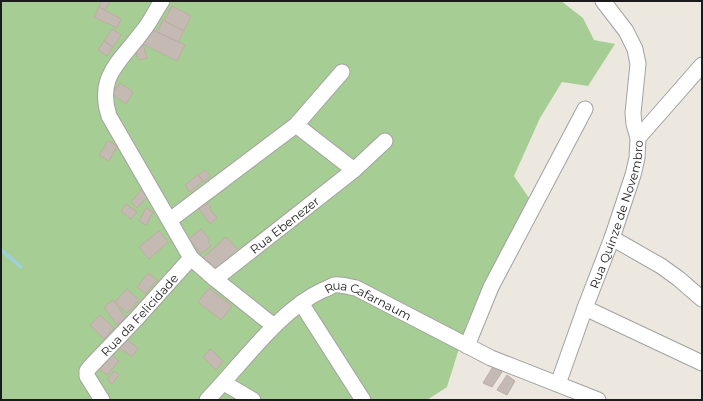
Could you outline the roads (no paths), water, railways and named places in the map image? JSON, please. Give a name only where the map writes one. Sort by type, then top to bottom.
[{"type":"street","points":[[162,1],[143,32],[114,66],[107,82],[105,98],[109,116],[191,258],[274,326]]},
{"type":"street","name":"Rua Quinze de Novembro","points":[[558,384],[612,238],[633,175],[637,158],[638,138],[633,113],[638,64],[636,49],[626,31],[603,1]]},
{"type":"street","points":[[638,138],[702,66]]},
{"type":"street","points":[[170,220],[296,125],[342,72]]},
{"type":"street","points":[[467,346],[490,287],[585,109]]},
{"type":"street","points":[[296,125],[354,170]]},
{"type":"street","name":"Rua Ebenezer","points":[[215,279],[354,170],[385,141]]},
{"type":"street","points":[[612,238],[661,266],[702,299]]},
{"type":"street","name":"Rua da Felicidade","points":[[102,400],[87,376],[87,371],[191,258]]},
{"type":"street","name":"Rua Cafarnaum","points":[[207,400],[274,326],[301,303],[334,285],[343,285],[356,288],[491,358],[598,400]]},
{"type":"street","points":[[301,303],[363,400]]},
{"type":"street","points":[[585,308],[702,363]]},
{"type":"street","points":[[224,382],[253,400]]},
{"type":"waterway","points":[[1,250],[21,267]]}]
